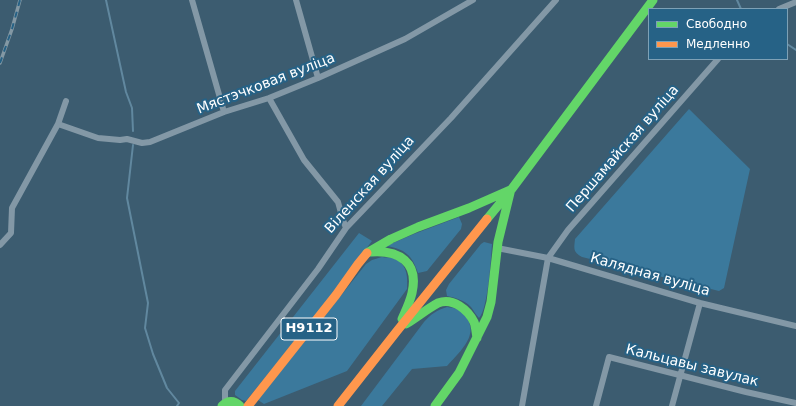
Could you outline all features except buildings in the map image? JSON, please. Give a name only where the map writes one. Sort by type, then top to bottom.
[{"type":"main road","points":[[338,406],[397,330],[511,190],[653,0]]},
{"type":"main road","points":[[435,406],[459,373],[488,317],[498,242],[511,190]]},
{"type":"main road","name":"Н9112","points":[[223,405],[234,402],[240,406],[246,405],[336,295],[367,253],[391,239],[418,227],[511,190]]},
{"type":"main road","points":[[367,253],[377,251],[397,254],[408,263],[412,269],[414,277],[413,287],[408,305],[397,330]]},
{"type":"main road","points":[[397,330],[444,301],[459,305],[466,310],[476,328],[476,338]]},
{"type":"street","points":[[192,0],[224,112]]},
{"type":"street","points":[[296,0],[318,78]]},
{"type":"street","name":"Мястэчковая вуліца","points":[[58,124],[98,138],[120,140],[128,139],[142,143],[150,142],[224,112],[269,98],[318,78],[405,39],[473,0]]},
{"type":"street","name":"Віленская вуліца","points":[[223,405],[225,390],[318,269],[346,228],[451,118],[556,0]]},
{"type":"street","points":[[781,8],[796,2]]},
{"type":"street","name":"Першамайская вуліца","points":[[548,258],[568,230],[717,60]]},
{"type":"street","points":[[269,98],[304,160],[338,202],[342,220],[346,228]]},
{"type":"street","points":[[0,245],[11,233],[12,208],[58,124],[66,101]]},
{"type":"street","name":"Калядная вуліца","points":[[497,248],[548,258],[700,303],[796,326]]},
{"type":"street","points":[[522,406],[548,258]]},
{"type":"street","points":[[672,406],[700,303]]},
{"type":"street","name":"Кальцавы завулак","points":[[596,406],[609,357],[746,392],[796,403]]},
{"type":"shaded area","points":[[689,109],[750,169],[724,288],[719,291],[582,257],[574,248],[575,239]]},
{"type":"shaded area","points":[[459,217],[462,224],[461,229],[427,271],[418,273],[416,267],[407,254],[393,247],[386,246],[414,234]]},
{"type":"shaded area","points":[[359,233],[372,241],[319,311],[246,401],[235,395],[235,391]]},
{"type":"shaded area","points":[[484,242],[492,244],[487,295],[485,305],[479,318],[466,303],[447,296],[446,290],[449,284]]},
{"type":"shaded area","points":[[382,257],[397,260],[404,266],[407,275],[407,289],[347,371],[264,404],[258,400],[366,264],[372,260]]},
{"type":"shaded area","points":[[447,307],[455,308],[462,312],[469,322],[471,332],[464,347],[447,366],[412,369],[382,406],[361,406],[424,322],[440,309]]},
{"type":"waterway","points":[[106,0],[126,92],[132,108],[133,131]]},
{"type":"waterway","points":[[737,0],[741,8]]},
{"type":"waterway","points":[[788,45],[796,50]]},
{"type":"waterway","points":[[133,145],[127,198],[148,303],[145,328],[153,354],[167,388],[179,403],[177,406]]},
{"type":"railway","points":[[0,63],[20,0]]},
{"type":"traffic: fast","points":[[487,219],[511,190],[653,0]]},
{"type":"traffic: fast","points":[[367,253],[391,239],[418,227],[469,208],[510,190]]},
{"type":"traffic: fast","points":[[435,406],[459,373],[487,317],[491,302],[498,242],[510,193]]},
{"type":"traffic: fast","points":[[371,252],[390,253],[405,260],[409,266],[412,273],[412,293],[402,319]]},
{"type":"traffic: fast","points":[[406,324],[438,303],[449,302],[454,303],[468,313],[475,324],[477,338]]},
{"type":"traffic: fast","points":[[222,406],[231,402],[240,406]]},
{"type":"traffic: slow","points":[[338,406],[487,219]]},
{"type":"traffic: slow","points":[[248,406],[336,295],[367,253]]}]
